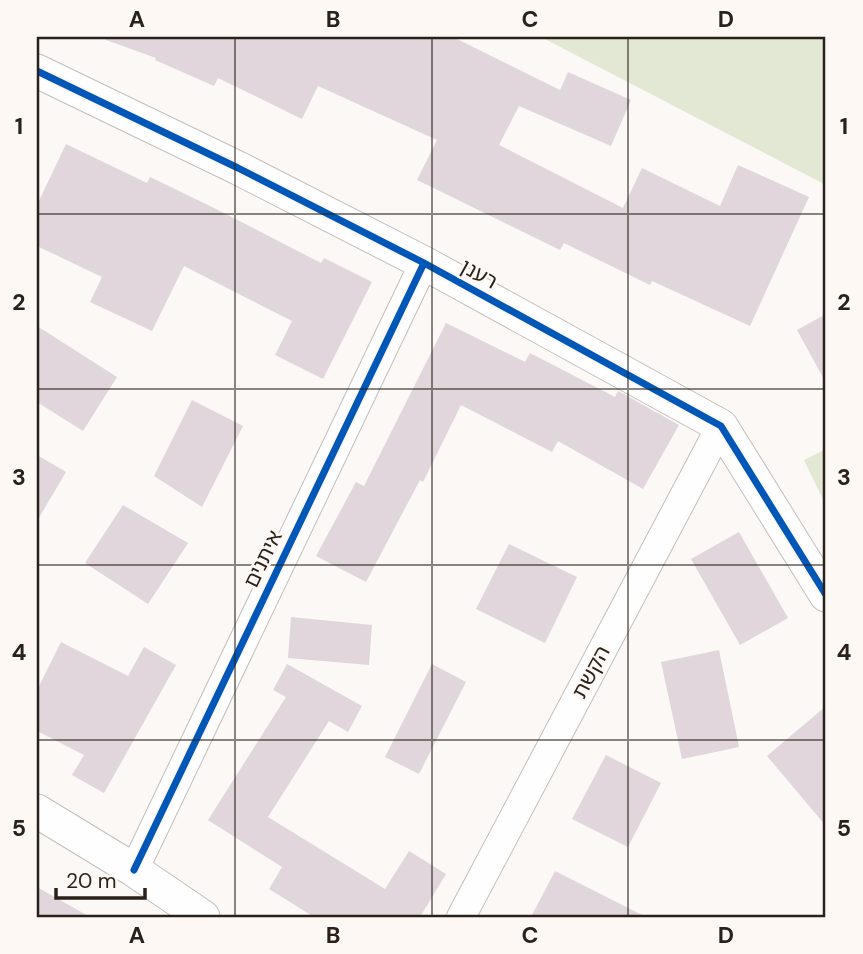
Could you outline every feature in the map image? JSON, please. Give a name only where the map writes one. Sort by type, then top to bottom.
[{"type":"street","name":"רענן","points":[[39,80],[239,168],[424,264],[721,426],[826,595]]},
{"type":"street","name":"איתנים","points":[[134,870],[424,264]]},
{"type":"street","name":"הקשת","points":[[461,917],[721,426]]},
{"type":"street","points":[[37,811],[134,870],[203,917]]},
{"type":"green space","points":[[541,37],[826,37],[826,185]]},
{"type":"green space","points":[[826,449],[826,506],[804,460]]},
{"type":"building","points":[[106,37],[453,37],[560,90],[568,72],[631,100],[611,146],[519,106],[499,145],[623,208],[642,168],[720,206],[738,165],[809,197],[750,326],[652,281],[650,285],[564,243],[560,250],[417,180],[437,140],[318,86],[302,119],[218,78],[214,86],[155,60],[156,58],[106,40]]},
{"type":"building","points":[[66,144],[147,183],[150,177],[321,263],[324,258],[372,282],[323,379],[275,355],[292,321],[184,266],[152,331],[90,302],[102,277],[37,246],[37,205]]},
{"type":"building","points":[[826,314],[826,383],[797,330]]},
{"type":"building","points":[[446,323],[525,362],[530,353],[615,397],[618,391],[679,425],[643,489],[558,441],[552,452],[461,405],[423,482],[420,480],[366,582],[316,556],[356,482],[364,486]]},
{"type":"building","points":[[37,326],[117,377],[83,431],[37,402]]},
{"type":"building","points":[[192,400],[243,426],[202,507],[154,476]]},
{"type":"building","points":[[37,455],[66,472],[37,521]]},
{"type":"building","points":[[123,505],[188,543],[148,604],[85,563]]},
{"type":"building","points":[[739,532],[788,618],[740,645],[691,559]]},
{"type":"building","points":[[509,544],[577,577],[545,643],[476,609]]},
{"type":"building","points":[[291,617],[372,625],[369,665],[288,658]]},
{"type":"building","points":[[61,642],[128,676],[144,647],[176,665],[104,793],[72,775],[84,755],[37,731],[37,690]]},
{"type":"building","points":[[719,650],[739,747],[682,759],[661,662]]},
{"type":"building","points":[[287,664],[362,706],[348,732],[329,721],[268,817],[385,889],[409,851],[446,874],[420,917],[314,917],[269,889],[282,867],[208,820],[286,697],[273,690]]},
{"type":"building","points":[[432,664],[466,682],[419,774],[385,757]]},
{"type":"building","points":[[826,706],[826,826],[767,756]]},
{"type":"building","points":[[606,755],[661,783],[628,847],[572,819]]},
{"type":"building","points":[[555,871],[646,917],[531,917]]},
{"type":"building","points":[[37,887],[90,917],[37,917]]},
{"type":"cycle path","points":[[37,71],[238,168],[424,263],[721,426],[826,595]]},
{"type":"cycle path","points":[[134,870],[424,263]]}]
